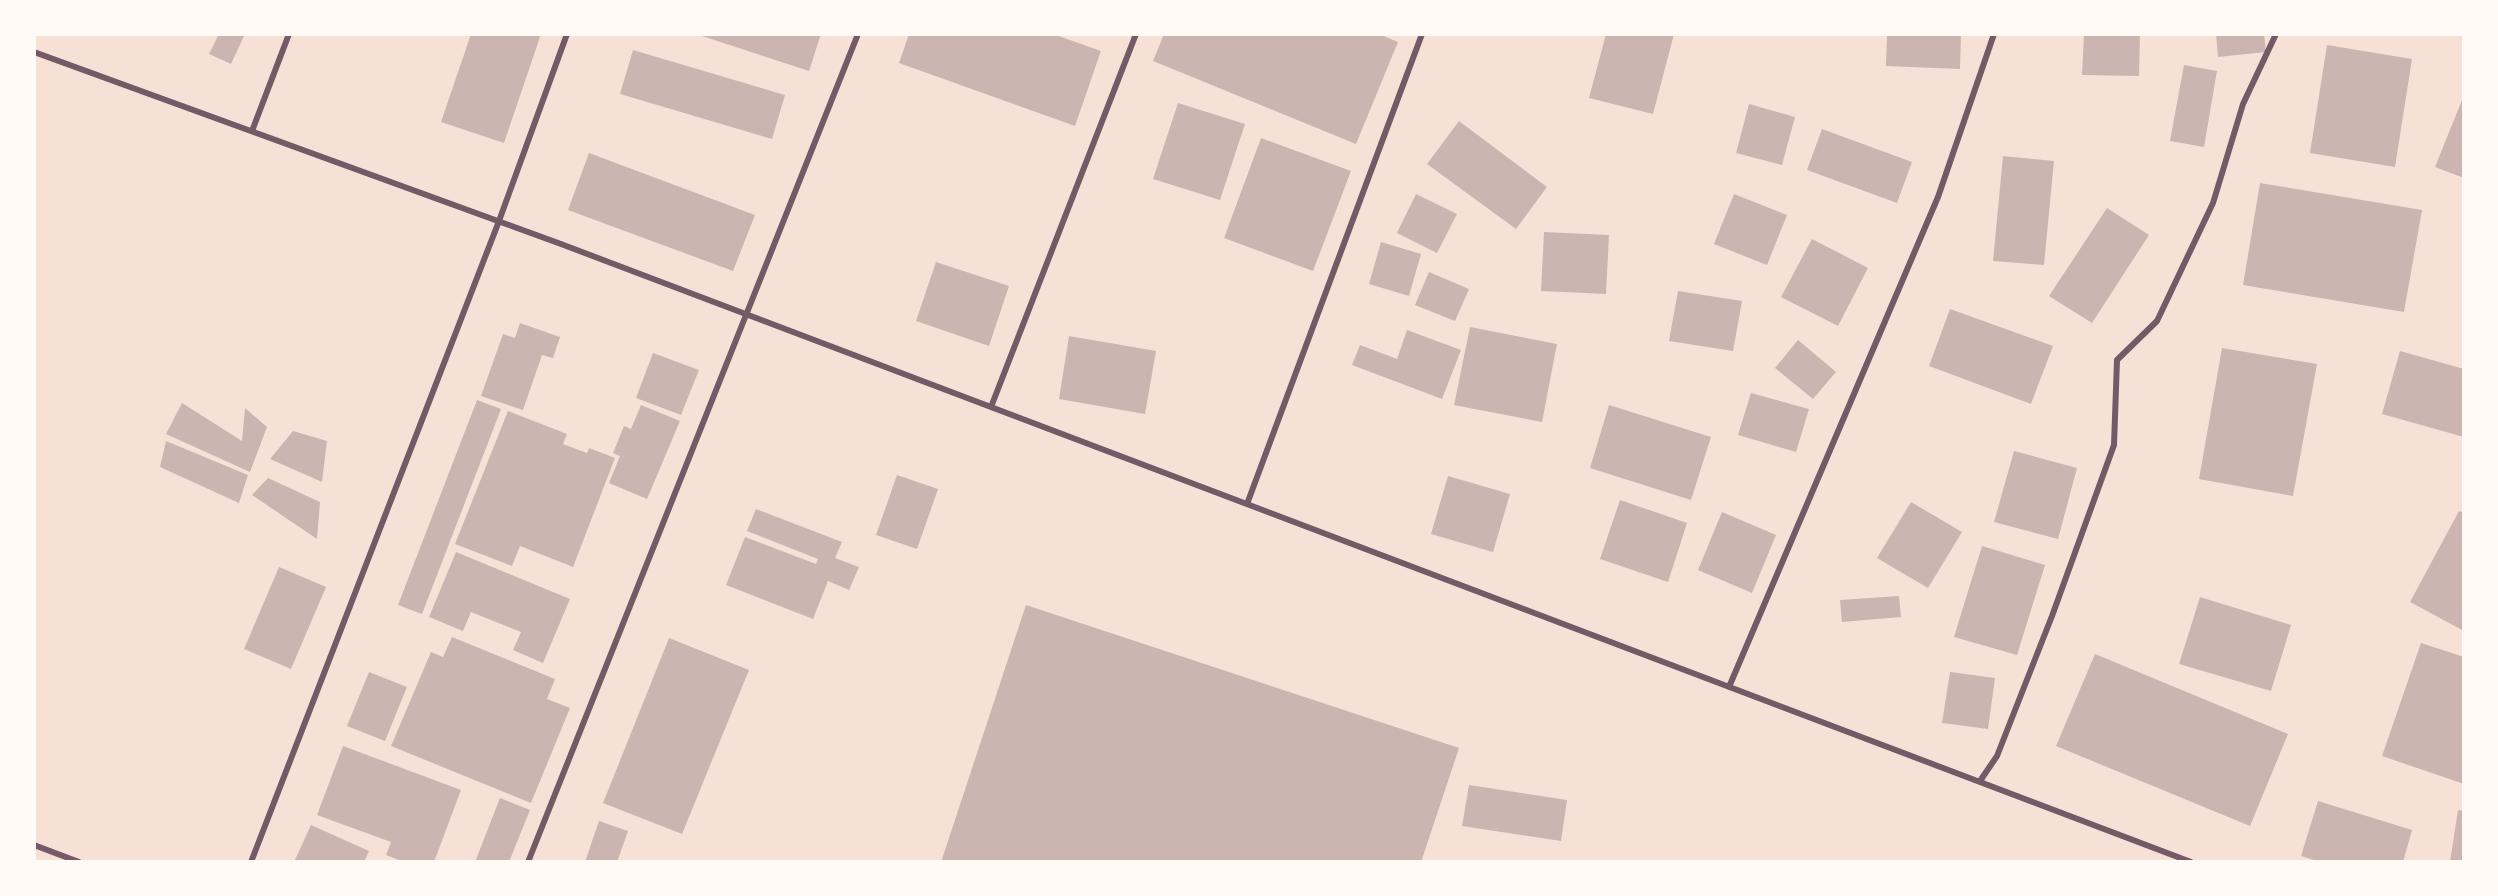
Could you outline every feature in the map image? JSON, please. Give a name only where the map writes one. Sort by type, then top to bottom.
[{"type":"street","points":[[252,131],[289,34]]},
{"type":"street","points":[[251,861],[499,221],[567,34]]},
{"type":"street","points":[[528,861],[858,34]]},
{"type":"street","points":[[991,407],[1136,34]]},
{"type":"street","points":[[1247,504],[1422,34]]},
{"type":"street","points":[[1729,687],[1938,197],[1994,34]]},
{"type":"street","points":[[1980,781],[1997,756],[2052,616],[2114,445],[2117,360],[2157,321],[2213,203],[2244,104],[2276,34]]},
{"type":"street","points":[[34,52],[499,221],[2191,861]]},
{"type":"street","points":[[34,844],[79,861]]},
{"type":"building","points":[[219,34],[245,34],[231,64],[209,54]]},
{"type":"building","points":[[471,34],[541,34],[504,143],[441,122]]},
{"type":"building","points":[[696,34],[821,34],[809,71]]},
{"type":"building","points":[[909,34],[1053,34],[1101,51],[1075,126],[899,63]]},
{"type":"building","points":[[1164,34],[1379,34],[1398,42],[1356,144],[1153,61]]},
{"type":"building","points":[[1606,34],[1674,34],[1653,114],[1589,98]]},
{"type":"building","points":[[1887,34],[1961,34],[1960,69],[1886,66]]},
{"type":"building","points":[[2084,34],[2140,34],[2139,76],[2082,75]]},
{"type":"building","points":[[2216,34],[2264,34],[2266,52],[2218,57]]},
{"type":"building","points":[[2327,45],[2412,59],[2395,167],[2310,153]]},
{"type":"building","points":[[633,50],[785,95],[772,139],[620,94]]},
{"type":"building","points":[[2184,65],[2217,71],[2204,147],[2170,141]]},
{"type":"building","points":[[2464,95],[2464,178],[2435,167]]},
{"type":"building","points":[[1178,103],[1245,124],[1220,200],[1153,179]]},
{"type":"building","points":[[1749,104],[1795,117],[1782,165],[1736,153]]},
{"type":"building","points":[[1459,121],[1547,187],[1516,229],[1427,164]]},
{"type":"building","points":[[1822,129],[1912,162],[1897,203],[1807,170]]},
{"type":"building","points":[[1261,138],[1351,171],[1313,271],[1224,238]]},
{"type":"building","points":[[589,153],[755,215],[733,271],[568,210]]},
{"type":"building","points":[[2003,156],[2054,161],[2044,265],[1993,261]]},
{"type":"building","points":[[2260,183],[2422,210],[2404,312],[2243,285]]},
{"type":"building","points":[[1416,194],[1457,214],[1437,253],[1397,233]]},
{"type":"building","points":[[1734,194],[1787,215],[1767,265],[1714,244]]},
{"type":"building","points":[[2107,208],[2149,235],[2092,323],[2049,296]]},
{"type":"building","points":[[1544,232],[1609,235],[1606,294],[1541,291]]},
{"type":"building","points":[[1812,239],[1868,268],[1838,326],[1781,297]]},
{"type":"building","points":[[1381,242],[1421,254],[1409,296],[1369,284]]},
{"type":"building","points":[[936,262],[1009,286],[989,346],[916,321]]},
{"type":"building","points":[[1429,272],[1469,289],[1455,321],[1415,305]]},
{"type":"building","points":[[1678,291],[1742,301],[1733,351],[1669,341]]},
{"type":"building","points":[[1950,309],[2053,346],[2031,404],[1929,366]]},
{"type":"building","points":[[520,323],[560,337],[553,358],[542,355],[523,410],[481,396],[503,334],[515,338]]},
{"type":"building","points":[[1470,327],[1557,344],[1542,422],[1454,405]]},
{"type":"building","points":[[1407,330],[1461,350],[1442,399],[1352,365],[1360,345],[1397,359]]},
{"type":"building","points":[[1069,336],[1156,351],[1145,414],[1059,399]]},
{"type":"building","points":[[1798,340],[1836,372],[1813,399],[1775,368]]},
{"type":"building","points":[[2222,348],[2317,364],[2293,496],[2199,479]]},
{"type":"building","points":[[2400,351],[2464,369],[2464,437],[2382,414]]},
{"type":"building","points":[[653,353],[699,370],[681,415],[636,398]]},
{"type":"building","points":[[1751,393],[1809,409],[1796,452],[1738,435]]},
{"type":"building","points":[[477,400],[501,409],[422,614],[398,605]]},
{"type":"building","points":[[182,403],[242,441],[245,408],[267,427],[250,472],[166,434]]},
{"type":"building","points":[[641,405],[680,421],[647,499],[609,483],[620,456],[613,453],[624,426],[631,429]]},
{"type":"building","points":[[1609,405],[1711,437],[1691,500],[1590,468]]},
{"type":"building","points":[[508,411],[567,434],[563,444],[587,453],[589,448],[615,458],[573,567],[520,546],[512,566],[455,544]]},
{"type":"building","points":[[293,431],[327,441],[322,482],[270,459]]},
{"type":"building","points":[[166,441],[248,475],[239,503],[160,467]]},
{"type":"building","points":[[2014,451],[2077,468],[2058,539],[1994,522]]},
{"type":"building","points":[[897,475],[938,489],[917,549],[876,535]]},
{"type":"building","points":[[1448,476],[1510,494],[1493,552],[1431,534]]},
{"type":"building","points":[[268,478],[320,502],[317,539],[252,495]]},
{"type":"building","points":[[1620,500],[1687,523],[1668,582],[1600,559]]},
{"type":"building","points":[[1911,502],[1962,532],[1928,588],[1877,558]]},
{"type":"building","points":[[756,509],[842,542],[835,558],[859,567],[849,590],[828,581],[813,619],[726,585],[745,537],[816,564],[818,559],[747,531]]},
{"type":"building","points":[[2459,511],[2464,513],[2464,631],[2410,602]]},
{"type":"building","points":[[1722,512],[1776,535],[1752,593],[1698,570]]},
{"type":"building","points":[[1982,546],[2045,565],[2017,655],[1954,637]]},
{"type":"building","points":[[456,552],[570,599],[543,663],[513,650],[521,632],[471,612],[463,631],[429,617]]},
{"type":"building","points":[[279,567],[326,587],[291,669],[244,649]]},
{"type":"building","points":[[1899,596],[1901,617],[1842,622],[1840,600]]},
{"type":"building","points":[[2200,597],[2291,625],[2271,691],[2179,664]]},
{"type":"building","points":[[1026,605],[1459,748],[1421,862],[941,862]]},
{"type":"building","points":[[452,637],[555,679],[547,699],[570,708],[531,803],[391,746],[431,652],[443,657]]},
{"type":"building","points":[[669,638],[749,670],[682,834],[603,803]]},
{"type":"building","points":[[2421,643],[2464,657],[2464,784],[2382,756]]},
{"type":"building","points":[[2095,654],[2288,734],[2250,826],[2056,746]]},
{"type":"building","points":[[369,672],[407,687],[385,741],[347,726]]},
{"type":"building","points":[[1950,672],[1995,678],[1988,729],[1942,723]]},
{"type":"building","points":[[343,746],[461,790],[434,862],[404,862],[386,855],[391,842],[317,815]]},
{"type":"building","points":[[1469,785],[1567,800],[1561,841],[1462,826]]},
{"type":"building","points":[[500,798],[530,810],[509,862],[475,862]]},
{"type":"building","points":[[2318,801],[2412,830],[2403,862],[2320,862],[2301,856]]},
{"type":"building","points":[[2458,810],[2464,811],[2464,862],[2450,862]]},
{"type":"building","points":[[599,821],[628,831],[617,862],[585,862]]},
{"type":"building","points":[[311,825],[369,851],[364,862],[294,862]]}]
